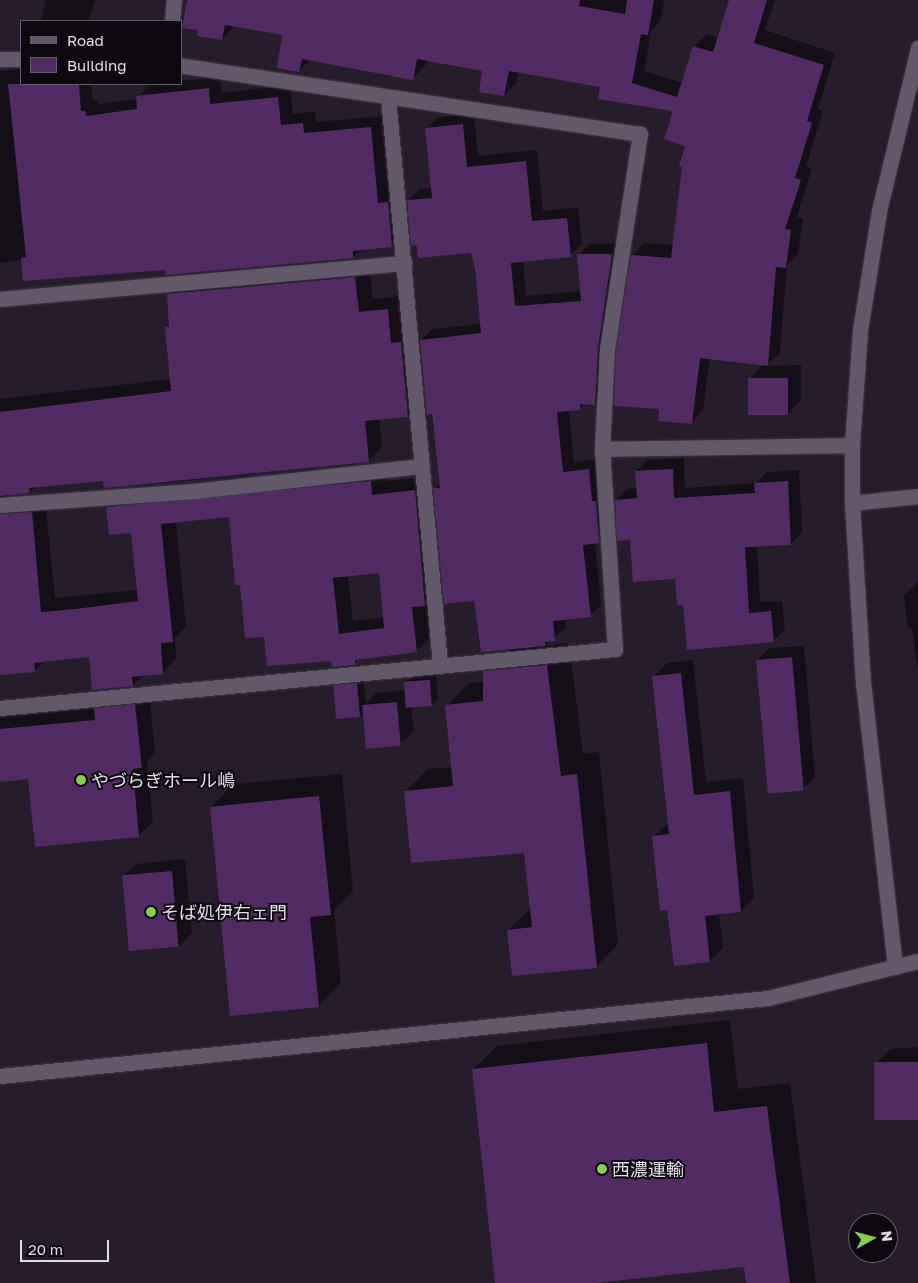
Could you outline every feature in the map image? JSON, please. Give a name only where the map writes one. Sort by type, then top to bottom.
[{"type":"street","points":[[172,20],[174,0]]},
{"type":"street","points":[[895,967],[864,683],[852,503],[852,445],[860,330],[879,210],[918,48]]},
{"type":"street","points":[[0,59],[20,59]]},
{"type":"street","points":[[0,708],[440,664],[615,649],[602,449],[607,349],[640,134],[182,65]]},
{"type":"street","points":[[388,97],[440,664]]},
{"type":"street","points":[[0,299],[404,263]]},
{"type":"street","points":[[602,449],[852,445]]},
{"type":"street","points":[[0,505],[194,490],[422,466]]},
{"type":"street","points":[[852,503],[918,496]]},
{"type":"street","points":[[0,1076],[768,998],[918,961]]},
{"type":"building","points":[[187,0],[580,0],[579,6],[625,14],[627,0],[654,0],[648,35],[641,34],[632,83],[677,97],[693,46],[713,52],[729,0],[767,0],[754,43],[824,65],[807,121],[812,123],[795,178],[801,180],[785,229],[791,230],[786,268],[776,267],[768,366],[700,358],[692,424],[658,421],[659,409],[614,406],[616,350],[631,255],[671,258],[682,167],[679,166],[685,146],[664,139],[673,111],[598,99],[600,87],[509,71],[504,96],[479,92],[482,71],[417,59],[413,80],[302,59],[299,72],[277,68],[282,35],[225,25],[222,40],[197,36],[198,30],[182,28]]},
{"type":"building","points":[[8,84],[79,85],[81,111],[85,111],[86,116],[137,109],[136,96],[209,88],[210,104],[278,97],[281,125],[303,123],[304,133],[371,127],[378,203],[388,202],[392,247],[353,251],[353,258],[165,275],[165,270],[23,281],[21,258],[26,257]]},
{"type":"building","points":[[463,124],[467,167],[526,161],[532,221],[567,218],[571,257],[511,263],[515,306],[581,301],[577,254],[612,254],[598,348],[595,405],[580,404],[580,410],[557,412],[563,472],[589,469],[592,501],[596,501],[599,543],[583,545],[591,617],[553,621],[555,641],[545,642],[545,646],[481,652],[474,601],[444,604],[433,488],[440,488],[432,414],[427,415],[420,340],[481,333],[475,270],[471,253],[418,258],[417,245],[411,246],[407,200],[432,198],[425,128]]},
{"type":"building","points":[[355,277],[359,312],[388,309],[391,343],[401,342],[408,417],[365,421],[369,462],[104,488],[103,481],[29,488],[30,493],[0,496],[0,412],[171,391],[165,327],[169,327],[167,294]]},
{"type":"building","points":[[748,378],[788,378],[788,415],[748,415]]},
{"type":"building","points":[[673,469],[674,498],[755,493],[754,483],[788,481],[791,545],[745,547],[749,613],[771,611],[774,642],[687,650],[683,605],[677,605],[675,579],[633,582],[630,540],[617,541],[615,500],[637,498],[635,471]]},
{"type":"building","points":[[371,481],[372,495],[415,490],[425,606],[412,607],[417,652],[355,660],[355,665],[332,667],[331,661],[267,666],[264,637],[245,638],[240,585],[235,585],[229,517],[161,524],[173,642],[161,643],[163,674],[132,677],[133,686],[92,690],[89,657],[34,663],[35,672],[0,675],[0,514],[32,512],[41,612],[138,601],[131,533],[109,535],[106,507]],"holes":[[[379,573],[384,628],[339,634],[333,578]]]},
{"type":"building","points":[[792,657],[804,790],[768,794],[756,660]]},
{"type":"building","points":[[547,665],[561,776],[577,774],[597,968],[512,976],[507,930],[532,927],[524,853],[411,863],[404,791],[453,786],[445,705],[483,701],[483,671]]},
{"type":"building","points":[[681,673],[694,795],[730,791],[741,912],[705,916],[710,962],[674,966],[667,910],[660,911],[652,836],[669,834],[652,676]]},
{"type":"building","points":[[430,680],[432,706],[406,708],[404,682]]},
{"type":"building","points":[[357,683],[360,717],[336,719],[333,685]]},
{"type":"building","points":[[397,702],[401,746],[366,749],[362,705]]},
{"type":"building","name":"やづらぎホール嶋","points":[[135,704],[142,768],[133,769],[139,837],[35,847],[28,779],[0,782],[0,729],[95,720],[94,708]]},
{"type":"building","points":[[319,796],[331,915],[310,917],[319,1007],[230,1016],[210,807]]},
{"type":"building","name":"そば処伊右ェ門","points":[[172,871],[179,947],[129,951],[122,875]]},
{"type":"building","name":"西濃運輸","points":[[707,1043],[714,1112],[767,1106],[790,1283],[746,1283],[744,1267],[595,1283],[495,1283],[472,1069]]},
{"type":"building","points":[[874,1062],[918,1062],[918,1120],[874,1120]]},
{"type":"place","name":"やづらぎホール嶋","points":[[81,780]]},
{"type":"place","name":"そば処伊右ェ門","points":[[151,912]]},
{"type":"place","name":"西濃運輸","points":[[602,1169]]}]
